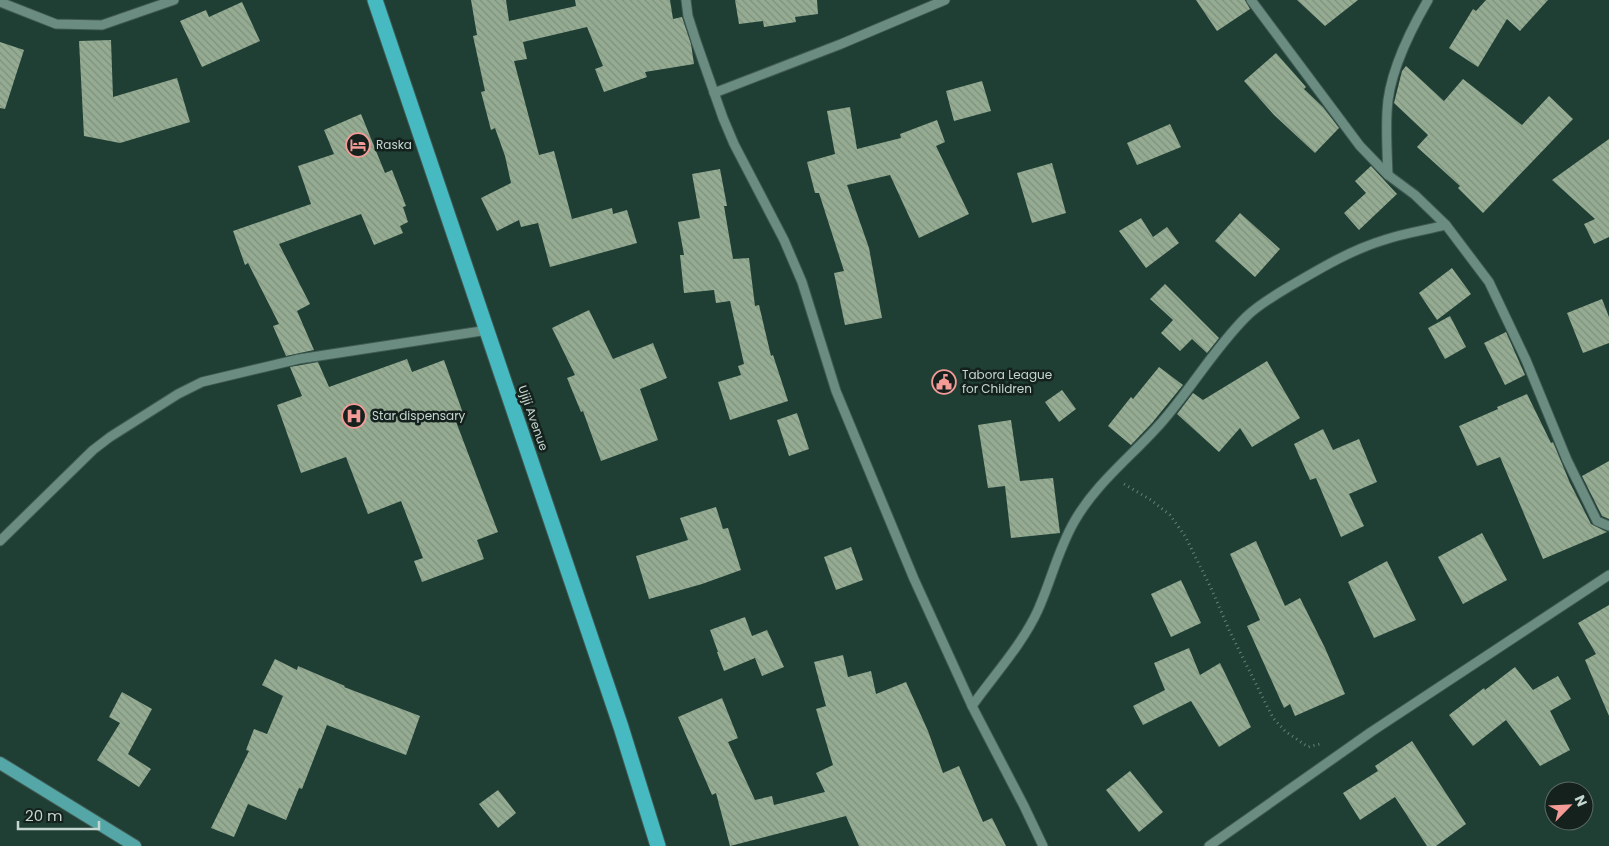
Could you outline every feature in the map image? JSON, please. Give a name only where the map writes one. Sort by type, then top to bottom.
[{"type":"highway","name":"Ujiji Avenue","points":[[375,0],[621,727],[658,846]]},
{"type":"main road","points":[[0,763],[120,842],[135,846]]},
{"type":"street","points":[[0,2],[56,24],[102,25],[174,0]]},
{"type":"street","points":[[686,0],[688,16],[714,93],[734,144],[784,240],[802,282],[836,391],[914,580],[972,706],[1043,846]]},
{"type":"street","points":[[714,93],[841,44],[945,0]]},
{"type":"street","points":[[1251,0],[1360,146],[1388,175],[1415,195],[1446,225],[1489,282],[1526,360],[1568,460],[1597,521],[1609,526]]},
{"type":"street","points":[[1388,175],[1386,111],[1389,95],[1399,61],[1414,25],[1428,0]]},
{"type":"street","points":[[972,706],[1025,633],[1037,611],[1061,547],[1074,522],[1093,493],[1139,448],[1173,410],[1202,367],[1247,316],[1277,294],[1332,261],[1384,240],[1446,225]]},
{"type":"street","points":[[0,541],[93,450],[110,437],[189,388],[233,374],[299,359],[488,330]]},
{"type":"street","points":[[1209,846],[1371,732],[1609,575]]},
{"type":"path","points":[[1108,478],[1126,484],[1151,500],[1170,515],[1185,536],[1273,718],[1279,725],[1308,747],[1326,743]]},
{"type":"building","points":[[471,0],[506,0],[509,21],[576,6],[575,0],[670,0],[673,19],[682,17],[691,44],[694,64],[645,72],[647,77],[604,92],[595,69],[603,66],[587,27],[523,42],[527,59],[514,61],[539,155],[554,151],[572,219],[612,208],[613,214],[627,210],[637,243],[550,267],[538,223],[521,227],[519,220],[497,231],[481,198],[511,183],[505,156],[495,128],[491,130],[481,92],[485,91],[473,36],[477,35]]},
{"type":"building","points":[[735,0],[817,0],[818,14],[795,17],[796,22],[764,27],[763,21],[739,24]]},
{"type":"building","points":[[1196,0],[1245,0],[1250,9],[1217,31]]},
{"type":"building","points":[[1297,0],[1358,0],[1325,26]]},
{"type":"building","points":[[1486,0],[1548,0],[1520,31],[1507,19],[1478,67],[1449,48],[1473,9],[1476,11]]},
{"type":"building","points":[[242,2],[260,41],[202,67],[180,21],[206,10],[209,17]]},
{"type":"building","points":[[111,40],[113,97],[177,78],[190,122],[120,143],[84,136],[79,41]]},
{"type":"building","points":[[0,42],[24,50],[5,109],[0,108]]},
{"type":"building","points":[[1276,53],[1306,87],[1304,89],[1323,107],[1339,128],[1315,153],[1274,115],[1244,81]]},
{"type":"building","points":[[1406,66],[1444,101],[1463,79],[1522,125],[1549,96],[1573,119],[1483,213],[1458,188],[1460,186],[1417,147],[1428,135],[1394,103],[1402,71]]},
{"type":"building","points":[[982,81],[991,111],[954,121],[946,91]]},
{"type":"building","points":[[850,107],[857,149],[901,138],[900,134],[937,120],[945,142],[936,146],[969,214],[919,238],[890,175],[847,185],[869,248],[882,318],[845,325],[834,273],[844,271],[819,193],[815,193],[807,162],[835,154],[827,111]]},
{"type":"building","points":[[361,114],[385,173],[392,170],[406,206],[403,207],[408,222],[400,226],[403,233],[374,245],[361,214],[279,244],[310,304],[297,311],[314,350],[286,356],[273,326],[279,324],[248,263],[245,265],[233,231],[311,204],[298,166],[334,154],[324,130]]},
{"type":"building","points":[[1170,124],[1181,147],[1137,165],[1127,143]]},
{"type":"building","points":[[1609,139],[1609,237],[1594,244],[1584,224],[1595,219],[1552,180]]},
{"type":"building","points":[[1052,163],[1066,213],[1032,223],[1017,173]]},
{"type":"building","points":[[1371,166],[1397,194],[1359,230],[1344,213],[1366,193],[1355,181]]},
{"type":"building","points":[[720,169],[727,206],[724,206],[733,259],[749,258],[755,306],[759,305],[771,356],[773,355],[788,401],[730,420],[718,382],[741,375],[738,366],[744,364],[730,301],[716,303],[714,290],[684,293],[680,255],[684,255],[678,222],[700,218],[692,174]]},
{"type":"building","points":[[1240,213],[1280,249],[1255,277],[1215,241]]},
{"type":"building","points":[[1141,218],[1153,237],[1167,227],[1179,243],[1146,268],[1119,231]]},
{"type":"building","points":[[1452,268],[1471,294],[1437,320],[1419,293]]},
{"type":"building","points":[[1165,284],[1219,338],[1207,353],[1192,339],[1180,351],[1161,333],[1173,320],[1150,299]]},
{"type":"building","points":[[1602,299],[1609,317],[1609,343],[1583,353],[1567,313]]},
{"type":"building","points":[[589,310],[613,359],[653,343],[667,378],[640,389],[658,440],[601,461],[583,411],[581,412],[567,378],[575,375],[552,328]]},
{"type":"building","points":[[1450,316],[1466,347],[1445,359],[1428,328]]},
{"type":"building","points":[[1506,332],[1525,375],[1505,385],[1484,343]]},
{"type":"building","points":[[407,359],[412,372],[444,360],[464,416],[455,419],[498,532],[477,540],[484,559],[422,582],[414,561],[423,558],[401,501],[368,514],[346,457],[301,473],[277,405],[302,396],[290,367],[318,362],[329,387]]},
{"type":"building","points":[[1267,361],[1300,418],[1252,447],[1240,428],[1219,452],[1177,414],[1193,393],[1203,400]]},
{"type":"building","points":[[1159,367],[1183,385],[1131,445],[1108,426],[1131,397],[1133,399]]},
{"type":"building","points":[[1062,390],[1076,409],[1059,422],[1045,402]]},
{"type":"building","points":[[1527,394],[1551,443],[1553,442],[1570,483],[1591,524],[1607,532],[1543,559],[1500,457],[1477,466],[1459,426]]},
{"type":"building","points":[[797,413],[809,449],[789,456],[777,420]]},
{"type":"building","points":[[1011,420],[1020,481],[1053,478],[1060,533],[1011,538],[1005,486],[988,488],[978,425]]},
{"type":"building","points":[[1323,429],[1333,450],[1359,439],[1377,482],[1349,494],[1364,526],[1341,537],[1316,478],[1310,480],[1294,444]]},
{"type":"building","points":[[1609,461],[1609,519],[1602,516],[1582,476]]},
{"type":"building","points":[[716,507],[723,529],[728,528],[741,570],[702,584],[649,599],[636,556],[688,540],[680,518]]},
{"type":"building","points":[[1482,533],[1507,580],[1463,604],[1438,557]]},
{"type":"building","points":[[1256,541],[1285,606],[1300,598],[1345,694],[1295,716],[1290,704],[1284,708],[1247,626],[1260,620],[1230,554]]},
{"type":"building","points":[[851,547],[863,580],[836,590],[824,557]]},
{"type":"building","points":[[1387,561],[1416,620],[1374,638],[1348,582]]},
{"type":"building","points":[[1181,580],[1201,623],[1171,637],[1151,594]]},
{"type":"building","points":[[1609,605],[1609,716],[1585,660],[1596,654],[1578,623]]},
{"type":"building","points":[[745,617],[752,636],[767,630],[784,667],[762,676],[755,658],[724,671],[710,630]]},
{"type":"building","points":[[1189,648],[1200,675],[1220,663],[1251,727],[1219,747],[1191,701],[1143,725],[1133,706],[1165,690],[1154,663]]},
{"type":"building","points":[[843,655],[848,677],[871,671],[876,694],[906,682],[928,731],[943,773],[959,766],[983,822],[992,818],[1006,846],[859,846],[846,816],[730,846],[716,793],[712,795],[678,717],[722,698],[738,738],[728,742],[755,800],[772,796],[774,805],[825,792],[816,773],[833,765],[816,709],[826,706],[814,662]]},
{"type":"building","points":[[275,659],[297,670],[298,666],[344,687],[420,716],[406,755],[327,725],[302,789],[299,788],[286,820],[248,804],[234,837],[211,828],[249,751],[246,750],[254,729],[267,734],[283,696],[262,685]]},
{"type":"building","points":[[1515,667],[1533,690],[1558,676],[1571,699],[1550,711],[1570,750],[1540,766],[1506,720],[1473,746],[1449,715]]},
{"type":"building","points":[[122,692],[152,709],[128,754],[151,769],[139,787],[97,760],[120,723],[109,717]]},
{"type":"building","points":[[1412,741],[1466,824],[1436,846],[1427,846],[1395,797],[1360,820],[1343,793],[1378,771],[1375,766]]},
{"type":"building","points":[[1130,771],[1163,812],[1139,832],[1106,790]]},
{"type":"building","points":[[498,790],[516,813],[498,828],[479,804]]},
{"type":"place","name":"Raska","points":[[358,145]]},
{"type":"place","name":"Tabora League for Children","points":[[944,382]]},
{"type":"place","name":"Star dispensary","points":[[354,416]]}]
